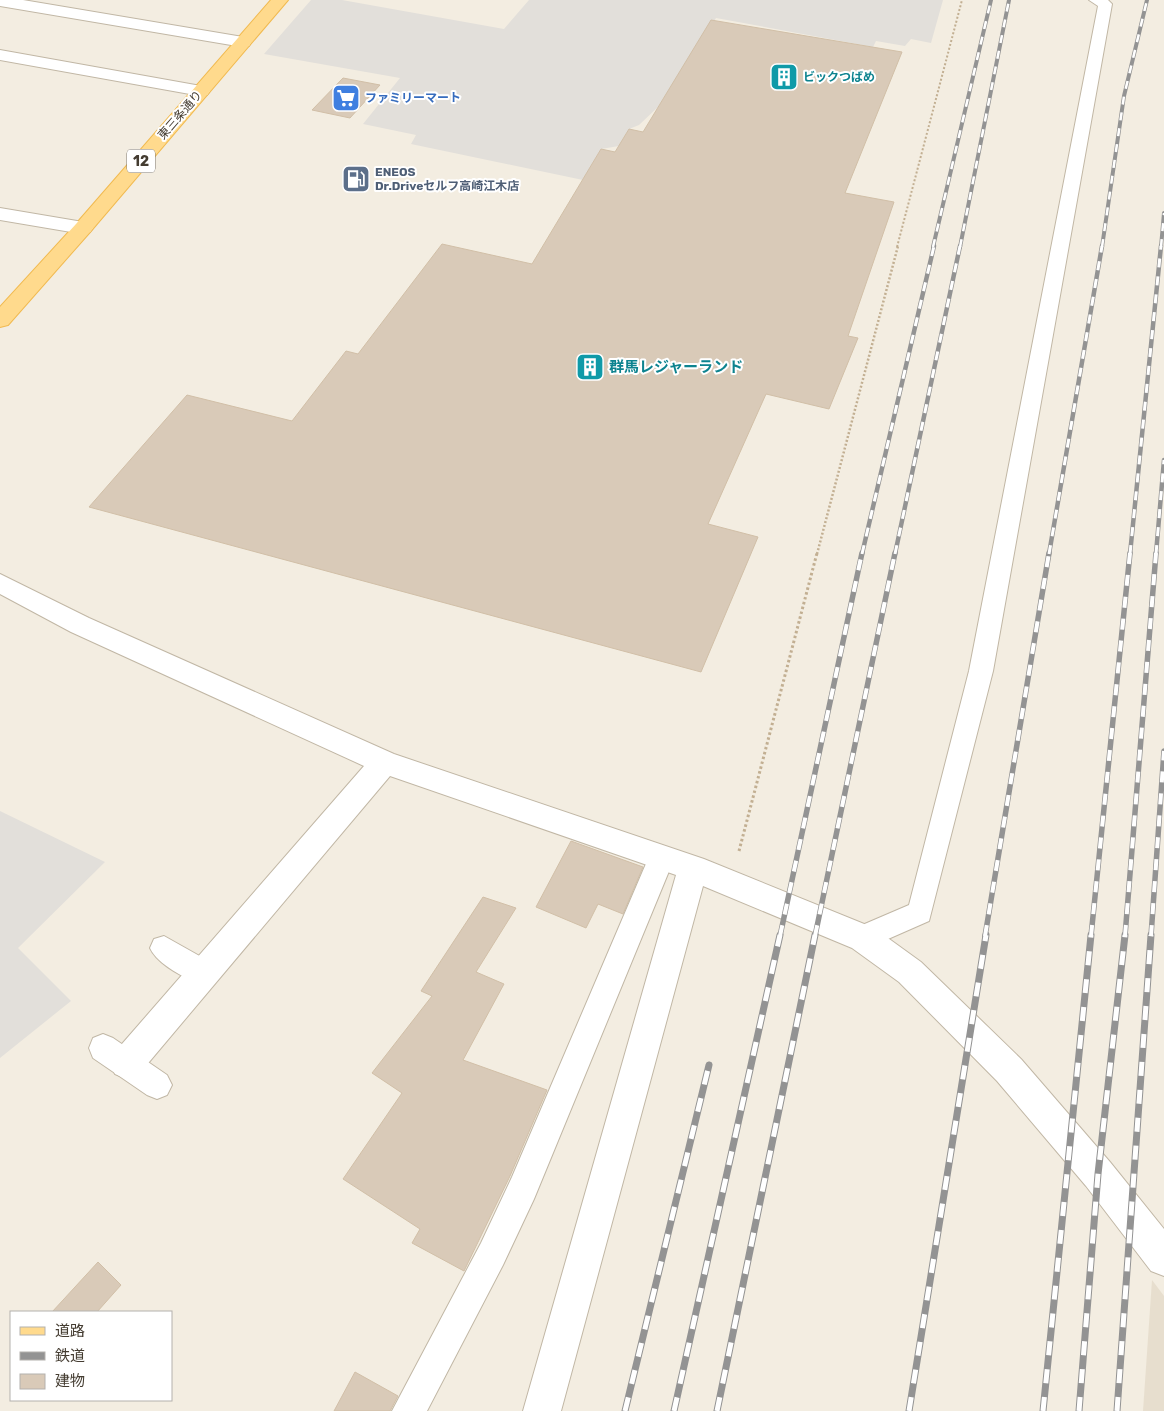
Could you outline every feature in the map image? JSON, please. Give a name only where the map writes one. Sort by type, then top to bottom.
[{"type":"main road","name":"東三条通り","points":[[0,320],[83,228],[280,0]]},
{"type":"street","points":[[3,8],[20,4],[243,42]]},
{"type":"street","points":[[0,55],[201,91]]},
{"type":"street","points":[[0,214],[83,228]]},
{"type":"street","points":[[0,582],[80,625],[384,762],[661,859],[693,868],[862,938],[910,972],[1009,1070],[1098,1174],[1164,1258]]},
{"type":"street","points":[[115,1056],[202,972],[384,762]]},
{"type":"street","points":[[542,1411],[693,868]]},
{"type":"lane","points":[[862,938],[920,913],[979,680],[1105,4],[1096,0]]},
{"type":"lane","points":[[409,1411],[492,1254],[522,1188],[661,859]]},
{"type":"lane","points":[[164,948],[202,972]]},
{"type":"lane","points":[[115,1056],[157,1085]]},
{"type":"path","points":[[731,883],[962,0]]},
{"type":"shaded area","points":[[311,0],[342,0],[504,29],[529,0],[943,0],[931,43],[911,39],[905,46],[876,41],[873,47],[716,18],[658,107],[639,125],[629,129],[619,146],[601,149],[583,180],[411,144],[416,135],[363,124],[400,78],[264,54]]},
{"type":"shaded area","points":[[0,811],[105,862],[18,948],[71,1001],[0,1058]]},
{"type":"shaded area","points":[[1152,1280],[1164,1296],[1164,1411],[1143,1411]]},
{"type":"building","points":[[711,20],[902,52],[845,193],[894,202],[848,336],[858,338],[829,409],[766,394],[708,524],[758,537],[701,672],[89,507],[187,395],[292,421],[346,351],[358,354],[442,244],[532,264],[601,149],[615,152],[629,129],[643,132]]},
{"type":"building","name":"ファミリーマート","points":[[343,78],[380,85],[350,118],[312,110]]},
{"type":"building","points":[[571,841],[643,867],[623,914],[598,904],[586,928],[536,907]]},
{"type":"building","points":[[483,897],[516,908],[476,972],[504,984],[463,1060],[547,1090],[510,1176],[464,1271],[412,1243],[420,1229],[343,1179],[402,1093],[372,1073],[432,996],[421,991]]},
{"type":"building","points":[[98,1262],[121,1285],[98,1311],[53,1311]]},
{"type":"building","points":[[355,1372],[398,1396],[390,1411],[334,1411]]},
{"type":"railway","points":[[933,247],[991,0]]},
{"type":"railway","points":[[960,247],[1009,0]]},
{"type":"railway","points":[[1102,247],[1124,96],[1147,0]]},
{"type":"railway","points":[[1161,247],[1164,213]]},
{"type":"railway","points":[[862,554],[934,246]]},
{"type":"railway","points":[[895,554],[960,246]]},
{"type":"railway","points":[[1049,554],[1102,246]]},
{"type":"railway","points":[[1130,554],[1161,246]]},
{"type":"railway","points":[[1156,554],[1164,460]]},
{"type":"railway","points":[[780,936],[862,553]]},
{"type":"railway","points":[[815,936],[895,553]]},
{"type":"railway","points":[[985,936],[1049,553]]},
{"type":"railway","points":[[1091,936],[1130,553]]},
{"type":"railway","points":[[1125,936],[1156,553]]},
{"type":"railway","points":[[1151,936],[1164,751]]},
{"type":"railway","points":[[674,1411],[780,935]]},
{"type":"railway","points":[[717,1411],[815,935]]},
{"type":"railway","points":[[909,1411],[986,935]]},
{"type":"railway","points":[[1043,1411],[1091,935]]},
{"type":"railway","points":[[1079,1411],[1098,1174],[1125,935]]},
{"type":"railway","points":[[1117,1411],[1151,935]]},
{"type":"railway","points":[[625,1411],[709,1065]]},
{"type":"place","name":"ビックつばめ","points":[[784,77]]},
{"type":"place","name":"ファミリーマート","points":[[346,98]]},
{"type":"place","name":"ENEOS Dr.Driveセルフ高崎江木店","points":[[356,179]]},
{"type":"place","name":"群馬レジャーランド","points":[[590,367]]}]
